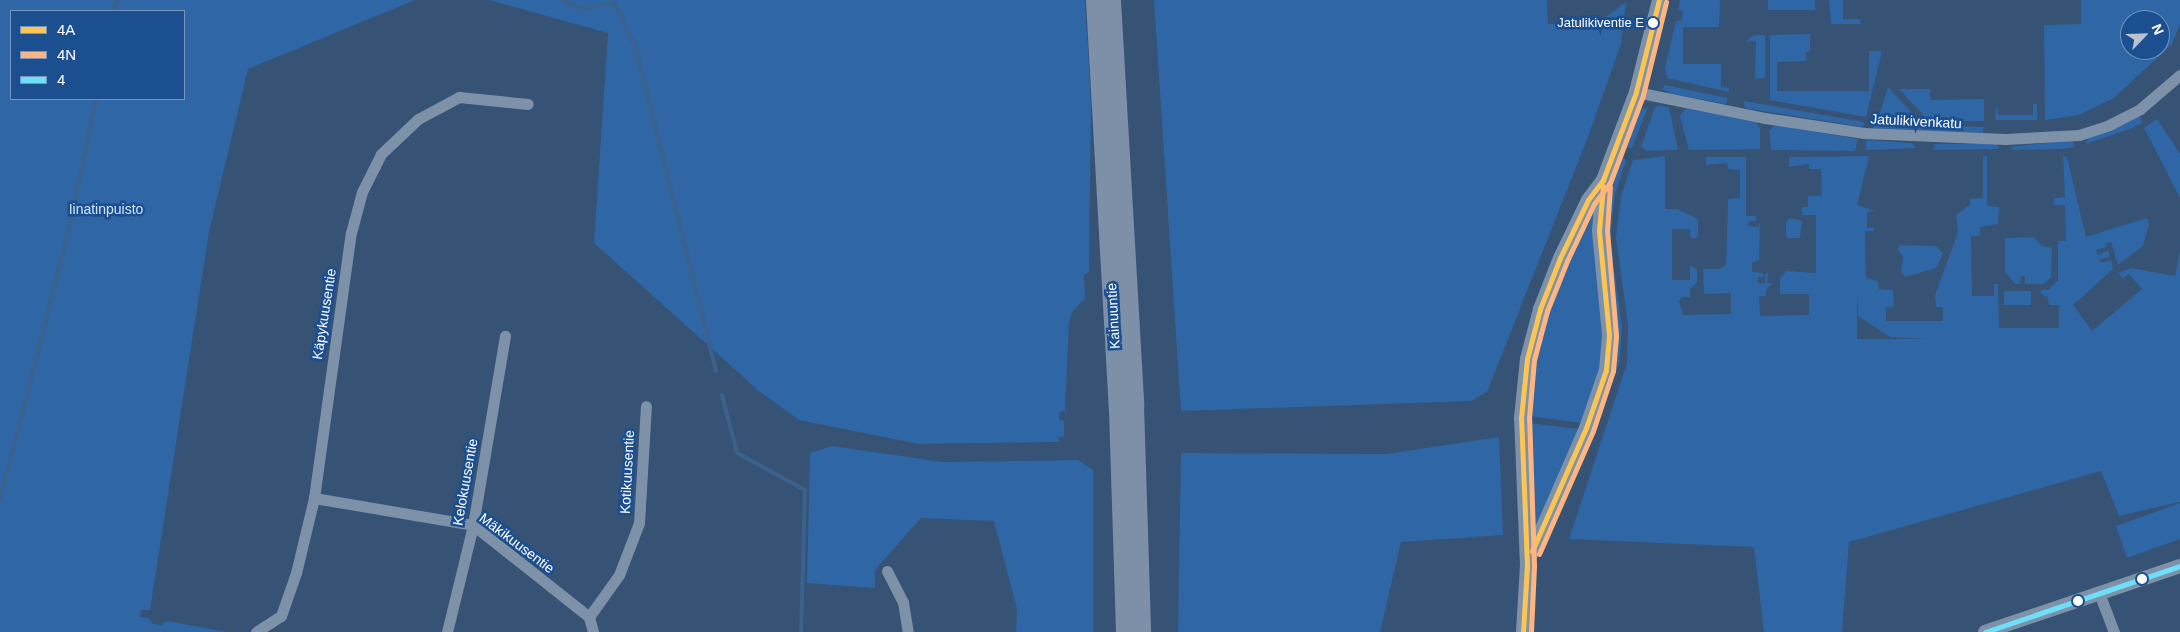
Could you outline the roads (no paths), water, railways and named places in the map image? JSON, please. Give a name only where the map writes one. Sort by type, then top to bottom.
[{"type":"highway","name":"Kainuuntie","points":[[1095,0],[1118,409],[1125,632]]},
{"type":"highway","name":"Kainuuntie","points":[[1111,0],[1134,405],[1141,632]]},
{"type":"street","points":[[1527,565],[1586,428],[1606,370],[1609,335],[1599,231],[1603,180],[1636,92],[1659,0]]},
{"type":"street","name":"Jatulikivenkatu","points":[[1636,92],[1765,118],[1864,133],[2005,139],[2079,135],[2109,125],[2140,109],[2180,75]]},
{"type":"street","name":"Käpykuusentie","points":[[256,632],[281,616],[296,573],[314,498],[351,233],[362,192],[381,154],[418,119],[459,97],[528,104]]},
{"type":"street","points":[[1523,632],[1527,565],[1521,418],[1527,359],[1540,309],[1560,258],[1588,200],[1603,180]]},
{"type":"street","name":"Kelokuusentie","points":[[447,632],[473,525],[505,336]]},
{"type":"street","name":"Kotikuusentie","points":[[589,617],[618,575],[639,523],[646,406]]},
{"type":"street","name":"Mäkikuusentie","points":[[314,498],[473,525],[589,617]]},
{"type":"street","points":[[1984,632],[2180,566]]},
{"type":"street","points":[[886,571],[903,602],[908,632]]},
{"type":"street","points":[[2099,593],[2114,632]]},
{"type":"street","points":[[589,617],[593,632]]},
{"type":"waterway","points":[[114,10],[117,0]]},
{"type":"waterway","points":[[564,0],[580,9],[614,3],[635,46],[716,371]]},
{"type":"waterway","points":[[0,499],[69,230],[96,100]]},
{"type":"waterway","points":[[722,395],[737,453],[805,490],[801,632]]},
{"type":"place","name":"Jatulikiventie E","points":[[1653,23]]},
{"type":"park label","name":"Iinatinpuisto","points":[[106,209]]}]
